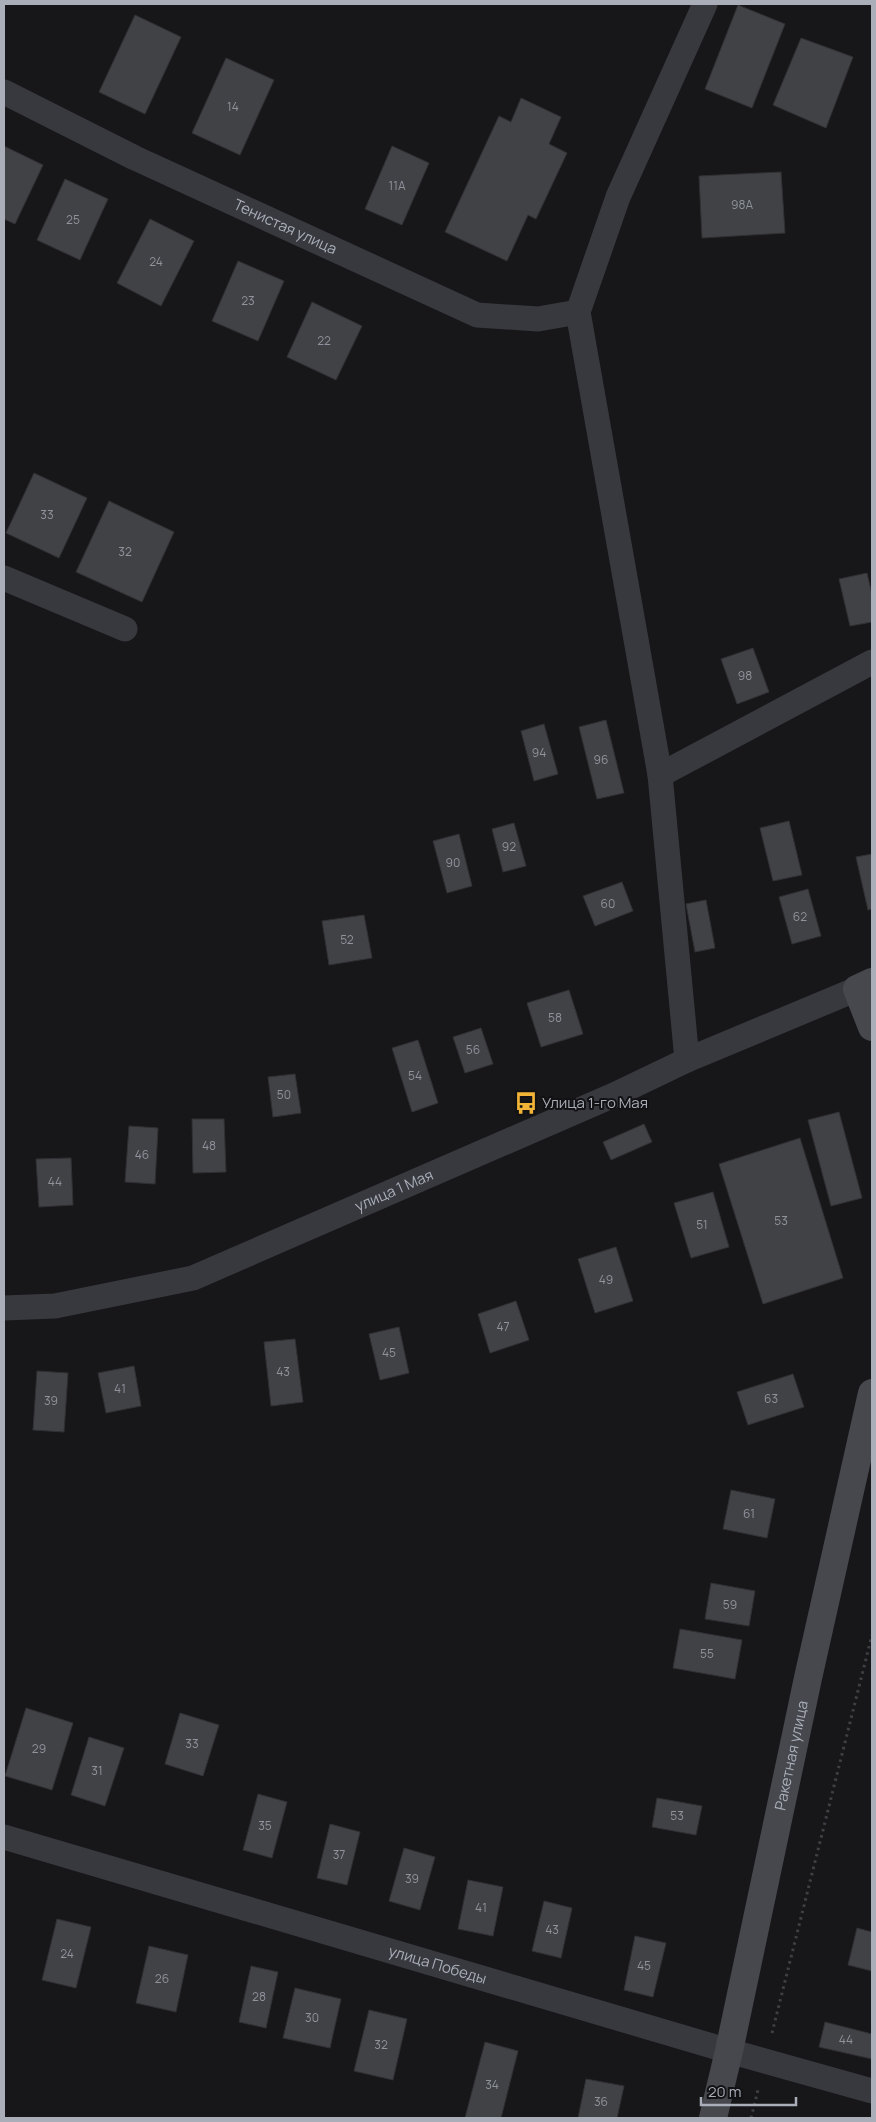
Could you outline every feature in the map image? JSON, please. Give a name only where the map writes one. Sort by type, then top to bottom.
[{"type":"main road","points":[[865,986],[872,1027]]},
{"type":"main road","name":"Ракетная улица","points":[[713,2118],[872,1393]]},
{"type":"street","points":[[687,1060],[660,775],[578,312],[618,197],[705,4]]},
{"type":"street","name":"Тенистая улица","points":[[4,92],[135,158],[477,315],[538,319],[578,312]]},
{"type":"street","points":[[4,578],[126,629]]},
{"type":"street","points":[[660,775],[872,662]]},
{"type":"street","name":"улица 1 Мая","points":[[4,1308],[55,1306],[193,1278],[614,1095],[687,1060],[865,986]]},
{"type":"street","name":"улица Победы","points":[[4,1836],[729,2051],[872,2091]]},
{"type":"path","points":[[751,2118],[872,1635]]},
{"type":"building","points":[[738,5],[785,24],[752,108],[705,89]]},
{"type":"building","points":[[135,15],[181,37],[145,114],[99,92]]},
{"type":"building","points":[[801,38],[853,57],[826,128],[773,105]]},
{"type":"building","points":[[226,58],[274,80],[240,155],[192,133]]},
{"type":"building","points":[[521,98],[561,117],[549,144],[567,153],[536,219],[528,215],[507,261],[445,232],[499,116],[511,122]]},
{"type":"building","points":[[4,146],[43,165],[15,224],[4,219]]},
{"type":"building","points":[[392,146],[429,163],[402,225],[365,209]]},
{"type":"building","points":[[781,172],[785,233],[702,238],[699,176]]},
{"type":"building","points":[[65,179],[108,199],[80,260],[37,240]]},
{"type":"building","points":[[150,219],[194,241],[161,306],[117,283]]},
{"type":"building","points":[[238,261],[284,281],[258,341],[212,321]]},
{"type":"building","points":[[312,302],[362,326],[336,380],[287,357]]},
{"type":"building","points":[[34,473],[87,498],[59,558],[6,533]]},
{"type":"building","points":[[109,501],[174,532],[142,602],[76,572]]},
{"type":"building","points":[[867,573],[872,595],[872,622],[850,626],[839,579]]},
{"type":"building","points":[[753,648],[769,692],[737,704],[721,659]]},
{"type":"building","points":[[606,720],[624,793],[597,799],[579,727]]},
{"type":"building","points":[[544,724],[558,774],[534,781],[521,731]]},
{"type":"building","points":[[789,821],[802,875],[773,881],[760,828]]},
{"type":"building","points":[[514,823],[526,866],[503,872],[492,829]]},
{"type":"building","points":[[459,834],[472,886],[447,893],[433,841]]},
{"type":"building","points":[[872,854],[872,909],[868,910],[856,857]]},
{"type":"building","points":[[622,882],[633,911],[595,926],[583,896]]},
{"type":"building","points":[[808,889],[821,936],[792,944],[779,897]]},
{"type":"building","points":[[706,900],[715,948],[695,952],[686,904]]},
{"type":"building","points":[[364,915],[372,958],[329,965],[322,921]]},
{"type":"building","points":[[569,990],[583,1034],[541,1047],[527,1003]]},
{"type":"building","points":[[481,1028],[493,1064],[465,1073],[453,1037]]},
{"type":"building","points":[[418,1040],[438,1103],[412,1112],[392,1048]]},
{"type":"building","points":[[295,1074],[301,1113],[273,1117],[268,1077]]},
{"type":"building","points":[[839,1112],[862,1198],[831,1206],[808,1120]]},
{"type":"building","points":[[192,1119],[224,1119],[226,1172],[193,1173]]},
{"type":"building","points":[[644,1124],[652,1142],[611,1160],[603,1142]]},
{"type":"building","points":[[129,1126],[158,1128],[155,1184],[125,1182]]},
{"type":"building","points":[[800,1138],[843,1278],[763,1304],[719,1164]]},
{"type":"building","points":[[71,1158],[73,1205],[39,1207],[36,1159]]},
{"type":"building","points":[[713,1192],[729,1247],[691,1258],[674,1203]]},
{"type":"building","points":[[616,1247],[633,1301],[595,1313],[578,1259]]},
{"type":"building","points":[[516,1301],[529,1340],[490,1353],[478,1314]]},
{"type":"building","points":[[399,1327],[409,1373],[380,1380],[369,1334]]},
{"type":"building","points":[[295,1339],[303,1402],[271,1406],[264,1342]]},
{"type":"building","points":[[134,1366],[141,1406],[106,1413],[98,1373]]},
{"type":"building","points":[[37,1371],[68,1373],[64,1432],[33,1430]]},
{"type":"building","points":[[793,1374],[804,1407],[748,1425],[737,1392]]},
{"type":"building","points":[[731,1490],[775,1499],[767,1538],[723,1529]]},
{"type":"building","points":[[711,1583],[755,1591],[749,1626],[705,1619]]},
{"type":"building","points":[[680,1629],[742,1640],[735,1679],[673,1668]]},
{"type":"building","points":[[26,1708],[73,1723],[52,1790],[5,1776]]},
{"type":"building","points":[[180,1713],[219,1725],[203,1776],[165,1764]]},
{"type":"building","points":[[89,1737],[124,1748],[105,1806],[71,1795]]},
{"type":"building","points":[[258,1794],[287,1802],[272,1858],[243,1850]]},
{"type":"building","points":[[657,1798],[702,1806],[696,1835],[652,1827]]},
{"type":"building","points":[[330,1824],[360,1832],[347,1885],[317,1878]]},
{"type":"building","points":[[404,1848],[435,1857],[420,1910],[389,1901]]},
{"type":"building","points":[[468,1880],[503,1887],[493,1936],[458,1929]]},
{"type":"building","points":[[544,1901],[572,1908],[561,1958],[532,1951]]},
{"type":"building","points":[[57,1919],[91,1927],[76,1988],[42,1980]]},
{"type":"building","points":[[857,1928],[872,1932],[872,1971],[848,1965]]},
{"type":"building","points":[[635,1936],[666,1943],[653,1997],[624,1990]]},
{"type":"building","points":[[149,1946],[188,1955],[176,2012],[136,2003]]},
{"type":"building","points":[[251,1966],[278,1972],[266,2028],[239,2022]]},
{"type":"building","points":[[295,1988],[341,1999],[330,2048],[283,2038]]},
{"type":"building","points":[[369,2010],[407,2019],[393,2080],[354,2071]]},
{"type":"building","points":[[825,2022],[872,2034],[872,2059],[819,2047]]},
{"type":"building","points":[[485,2042],[518,2051],[501,2118],[465,2118]]},
{"type":"building","points":[[586,2079],[624,2086],[617,2118],[578,2118]]},
{"type":"place","name":"Улица 1-го Мая","points":[[526,1103]]}]
